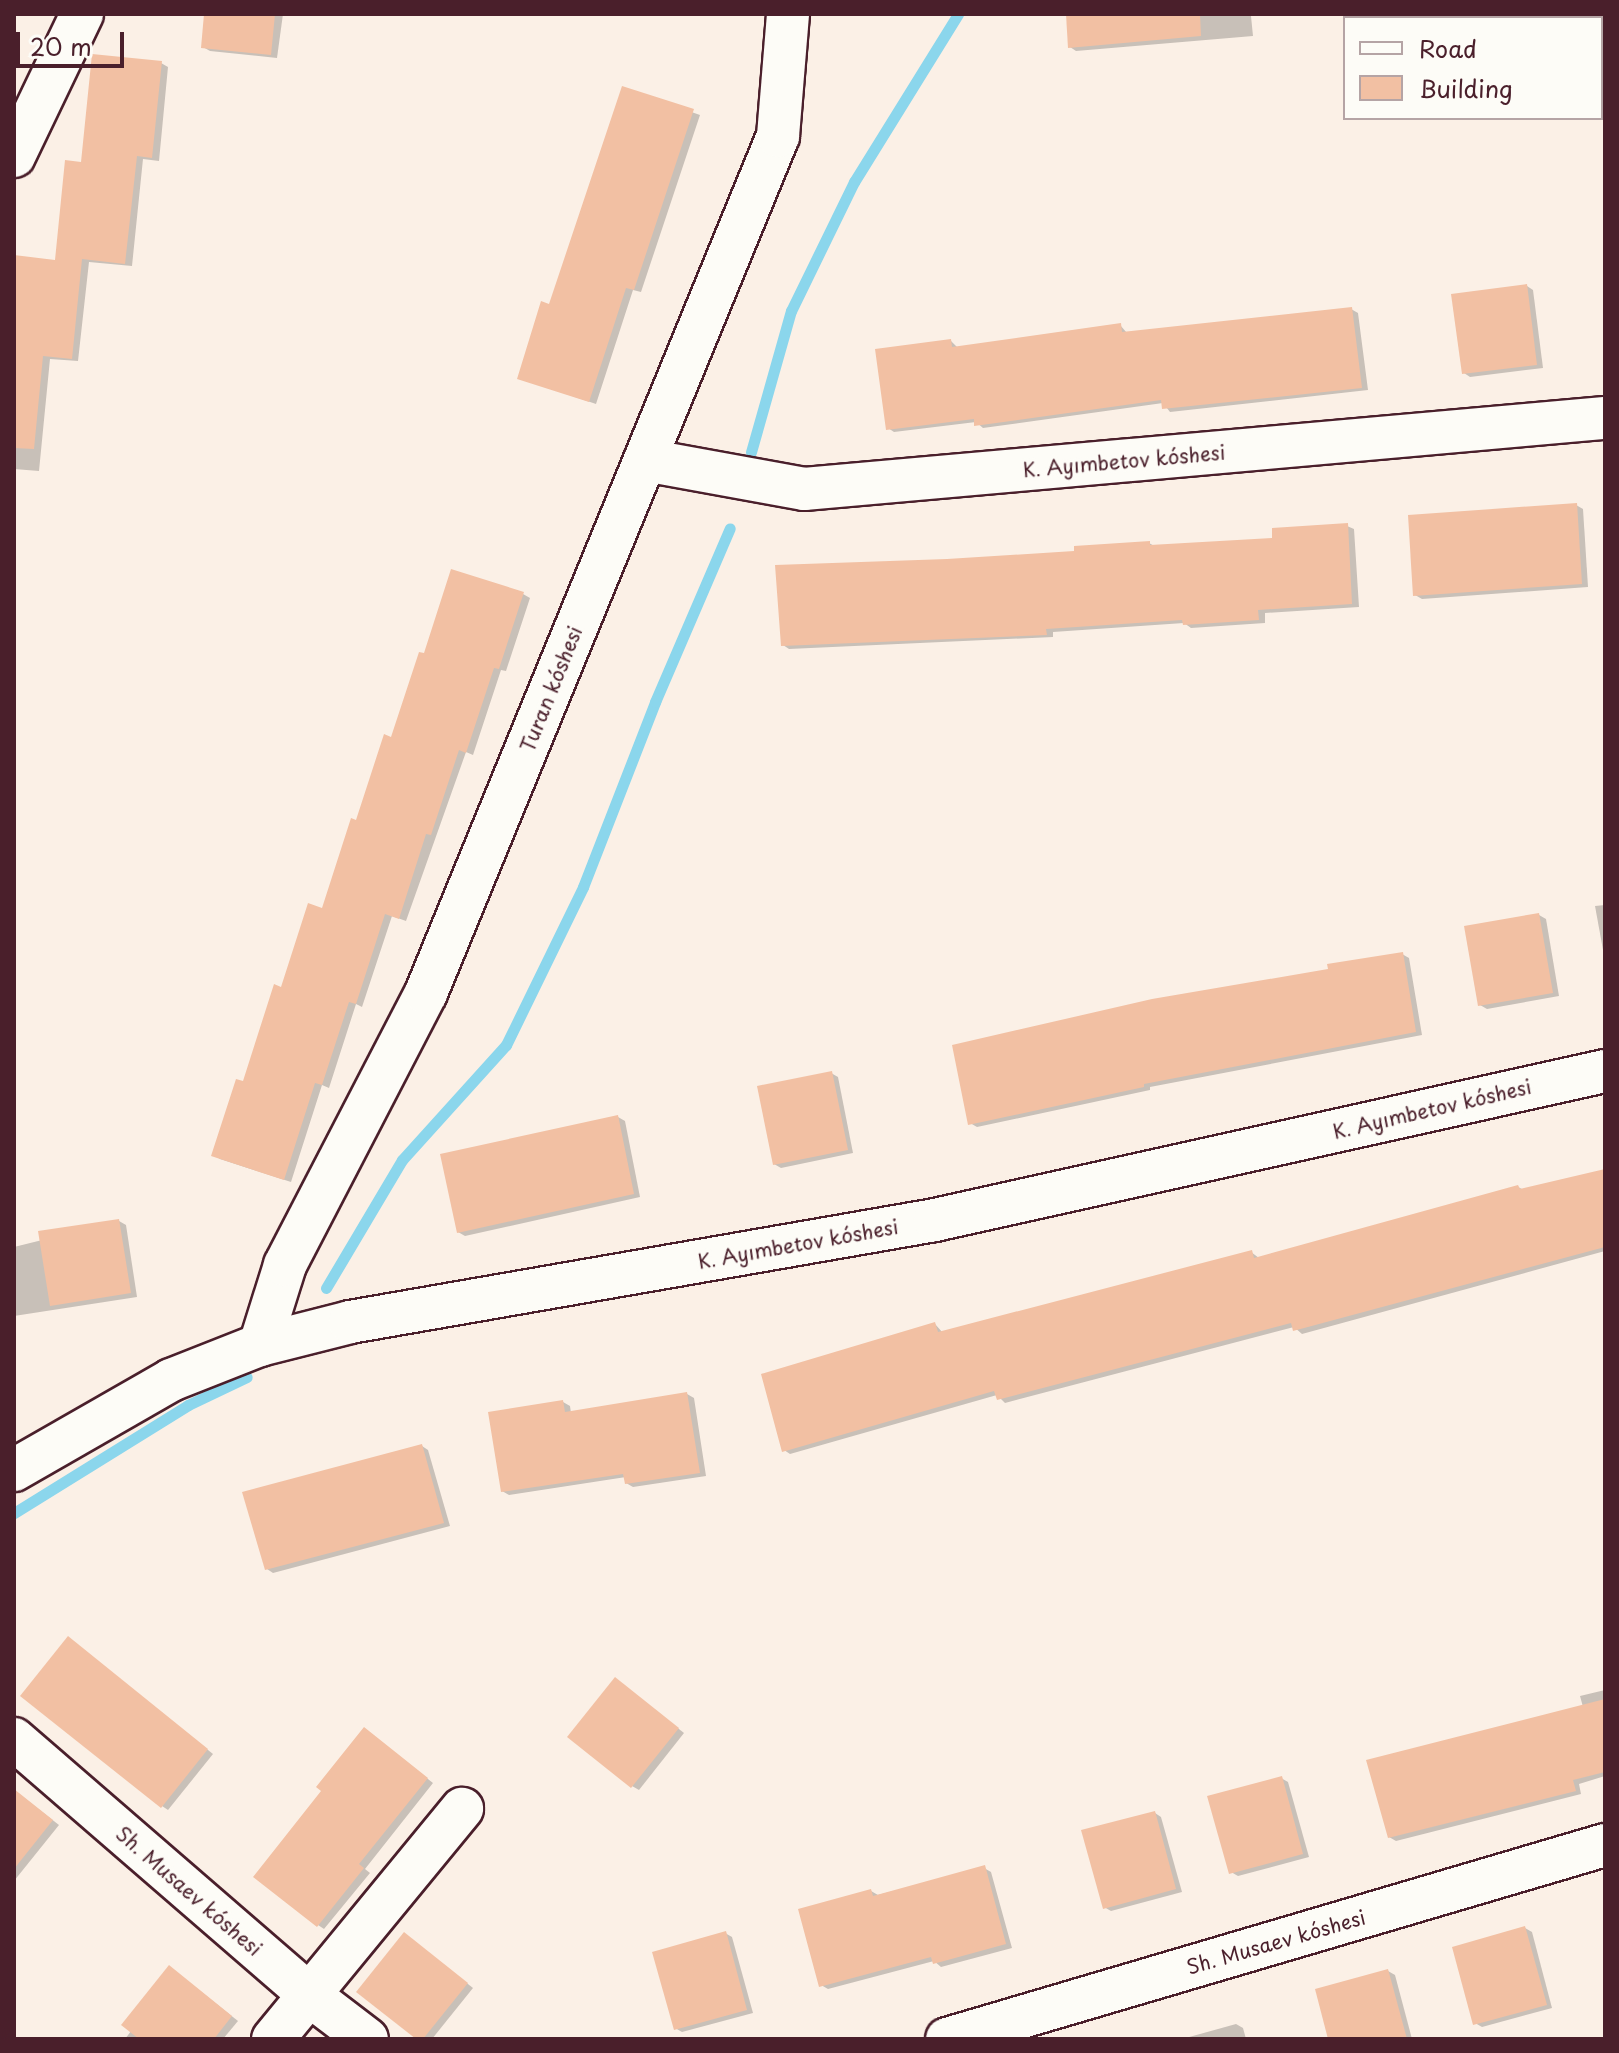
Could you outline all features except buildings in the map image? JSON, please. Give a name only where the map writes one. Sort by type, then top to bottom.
[{"type":"street","points":[[14,156],[82,14]]},
{"type":"street","name":"Turan kóshesi","points":[[260,1345],[285,1265],[426,993],[778,136],[788,14]]},
{"type":"street","name":"K. Ayımbetov kóshesi","points":[[645,460],[804,489],[1605,418]]},
{"type":"street","name":"K. Ayımbetov kóshesi","points":[[14,1470],[171,1380],[260,1345],[350,1322],[935,1220],[1605,1071]]},
{"type":"street","name":"Sh. Musaev kóshesi","points":[[14,1739],[308,1994],[367,2039]]},
{"type":"street","points":[[273,2039],[462,1809]]},
{"type":"street","name":"Sh. Musaev kóshesi","points":[[947,2039],[1605,1845]]},
{"type":"waterway","points":[[751,452],[791,311],[854,182],[958,14]]},
{"type":"waterway","points":[[326,1288],[402,1160],[506,1045],[583,887],[655,702],[730,528]]},
{"type":"waterway","points":[[14,1513],[188,1405],[247,1377]]}]
